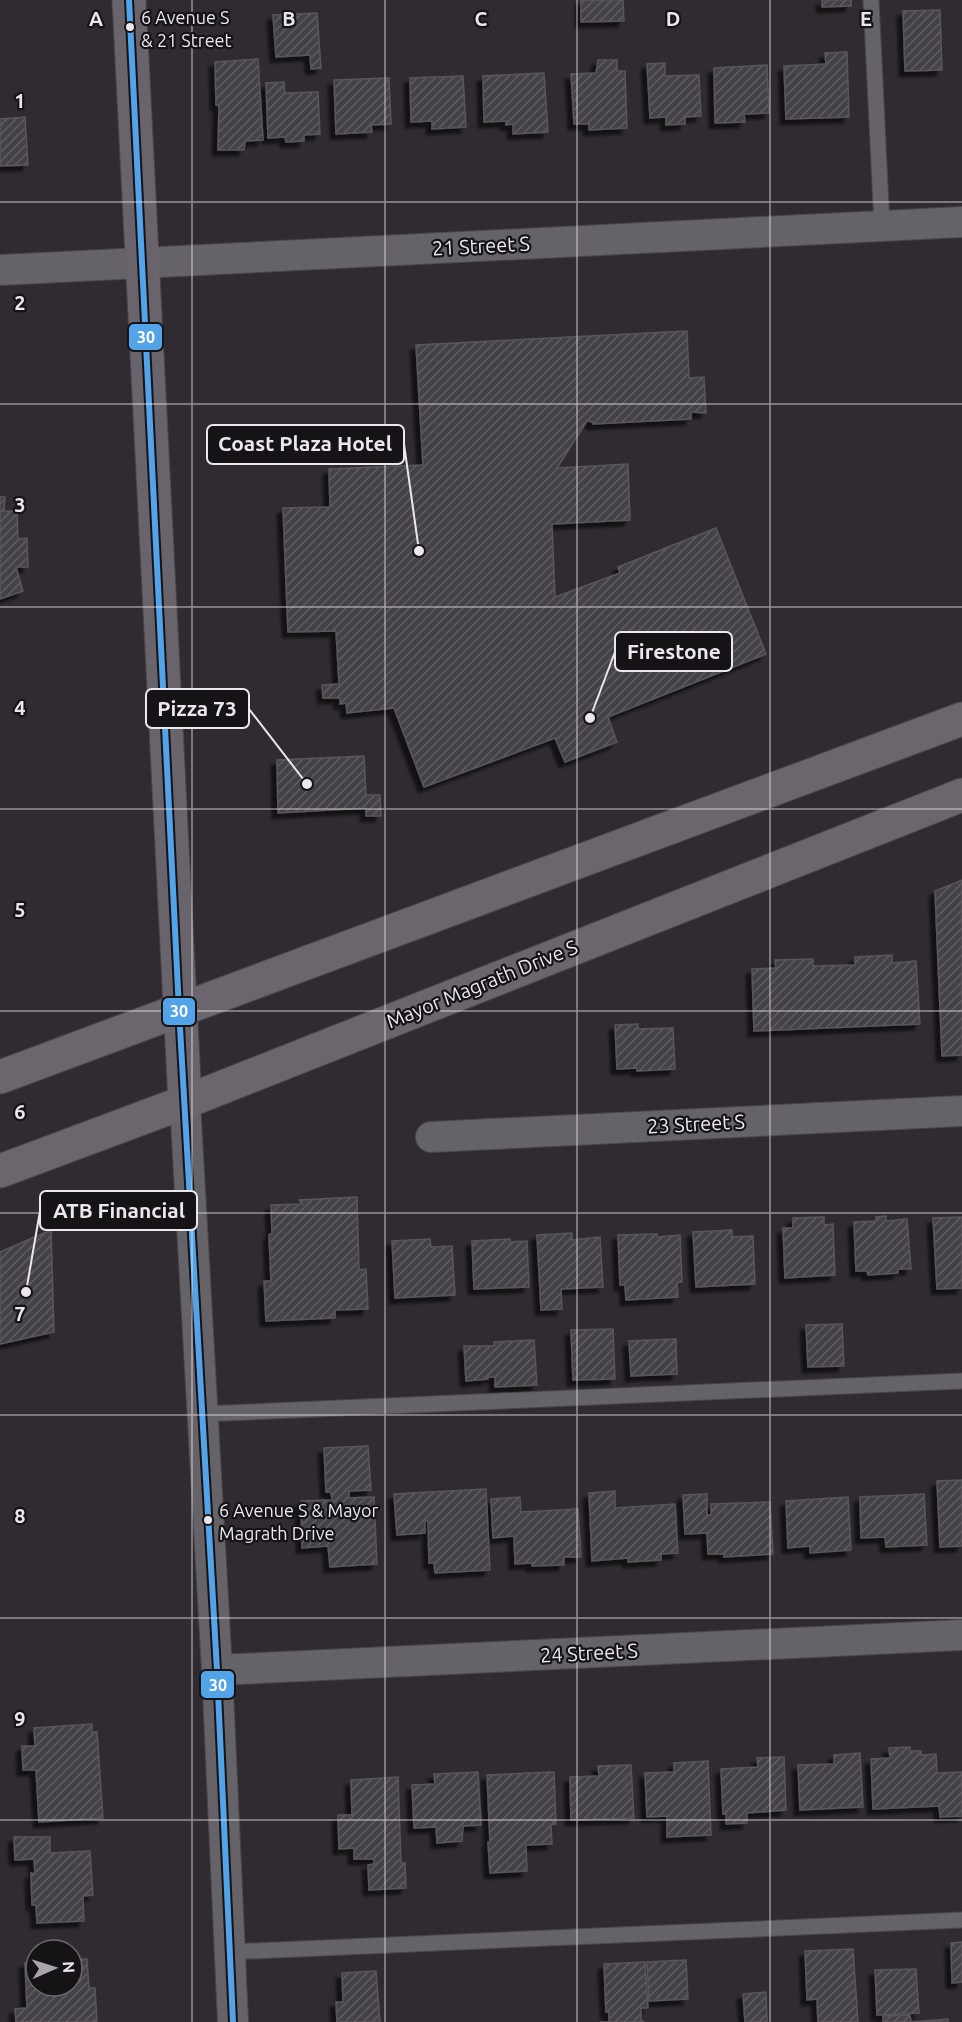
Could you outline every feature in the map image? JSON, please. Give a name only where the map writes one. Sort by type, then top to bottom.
[{"type":"main road","points":[[129,0],[184,1102]]},
{"type":"main road","points":[[0,1077],[962,719]]},
{"type":"main road","name":"Mayor Magrath Drive S","points":[[0,1171],[184,1102],[962,795]]},
{"type":"street","name":"21 Street S","points":[[0,270],[962,222]]},
{"type":"street","points":[[184,1102],[217,1670],[233,2022]]},
{"type":"street","name":"23 Street S","points":[[431,1137],[962,1111]]},
{"type":"street","name":"24 Street S","points":[[217,1670],[962,1635]]},
{"type":"lane","points":[[871,0],[882,226]]},
{"type":"lane","points":[[202,1414],[962,1381]]},
{"type":"lane","points":[[230,1952],[962,1920]]},
{"type":"building","points":[[581,0],[623,0],[624,21],[581,22]]},
{"type":"building","points":[[822,0],[851,0],[851,6],[822,7]]},
{"type":"building","points":[[940,10],[942,70],[905,71],[903,11]]},
{"type":"building","points":[[317,13],[321,68],[311,69],[310,55],[276,57],[273,15]]},
{"type":"building","points":[[847,52],[849,117],[786,119],[784,66],[826,64],[825,53]]},
{"type":"building","points":[[258,59],[263,140],[245,141],[244,150],[218,150],[219,106],[216,105],[215,62]]},
{"type":"building","points":[[598,60],[617,60],[617,71],[625,71],[627,128],[589,130],[589,124],[574,124],[571,74],[596,73]]},
{"type":"building","points":[[665,63],[665,76],[699,75],[701,116],[685,117],[685,124],[666,125],[666,117],[650,118],[647,64]]},
{"type":"building","points":[[767,65],[769,113],[744,114],[745,122],[715,123],[714,68]]},
{"type":"building","points":[[544,73],[548,132],[513,134],[513,124],[506,125],[506,121],[484,122],[483,76]]},
{"type":"building","points":[[463,76],[466,127],[432,129],[432,121],[411,122],[410,78]]},
{"type":"building","points":[[389,78],[391,124],[371,125],[372,132],[336,134],[334,80]]},
{"type":"building","points":[[284,82],[285,93],[318,92],[320,134],[304,135],[304,141],[286,142],[285,137],[268,138],[266,83]]},
{"type":"building","points":[[25,117],[28,165],[0,166],[0,119]]},
{"type":"building","points":[[687,331],[689,378],[704,377],[706,413],[691,412],[691,419],[593,424],[587,421],[557,468],[628,464],[630,520],[552,524],[555,597],[620,573],[618,567],[716,528],[766,654],[608,717],[617,742],[565,762],[555,738],[424,787],[394,708],[347,713],[346,703],[340,704],[340,698],[323,698],[322,685],[339,684],[336,631],[288,632],[283,508],[330,507],[329,469],[423,465],[416,345]]},
{"type":"building","points":[[0,497],[5,497],[4,511],[17,511],[18,539],[27,538],[28,567],[16,567],[23,591],[0,599]]},
{"type":"building","points":[[364,756],[366,795],[380,795],[381,816],[366,816],[366,808],[278,813],[277,760]]},
{"type":"building","points":[[962,880],[962,1055],[942,1056],[935,891]]},
{"type":"building","points":[[892,955],[892,963],[916,961],[920,1024],[754,1031],[752,969],[776,968],[775,960],[813,959],[813,966],[855,965],[855,957]]},
{"type":"building","points":[[638,1024],[638,1029],[673,1028],[675,1069],[637,1071],[637,1068],[617,1069],[615,1025]]},
{"type":"building","points":[[357,1197],[359,1270],[366,1269],[368,1309],[335,1310],[335,1318],[266,1321],[264,1281],[271,1281],[269,1235],[272,1233],[271,1205],[302,1204],[299,1200]]},
{"type":"building","points":[[886,1216],[886,1221],[907,1219],[911,1269],[898,1269],[898,1273],[868,1275],[867,1271],[856,1271],[854,1222],[876,1221],[876,1217]]},
{"type":"building","points":[[824,1217],[824,1225],[833,1224],[835,1275],[785,1278],[783,1228],[793,1228],[793,1218]]},
{"type":"building","points":[[962,1217],[962,1288],[937,1289],[933,1218]]},
{"type":"building","points":[[51,1230],[54,1332],[0,1344],[0,1252]]},
{"type":"building","points":[[732,1230],[732,1237],[753,1236],[755,1284],[696,1287],[693,1232]]},
{"type":"building","points":[[572,1233],[572,1240],[600,1237],[603,1287],[561,1289],[562,1309],[541,1310],[537,1235]]},
{"type":"building","points":[[657,1234],[657,1237],[680,1235],[682,1282],[677,1283],[678,1297],[626,1300],[625,1285],[620,1285],[618,1235]]},
{"type":"building","points":[[430,1239],[431,1247],[452,1246],[455,1295],[395,1298],[392,1241]]},
{"type":"building","points":[[510,1239],[510,1242],[527,1241],[529,1287],[474,1289],[472,1241]]},
{"type":"building","points":[[842,1324],[844,1366],[808,1367],[806,1325]]},
{"type":"building","points":[[613,1329],[615,1379],[573,1380],[571,1330]]},
{"type":"building","points":[[676,1339],[677,1374],[631,1376],[629,1341]]},
{"type":"building","points":[[534,1340],[537,1385],[495,1387],[495,1377],[466,1381],[464,1346],[494,1346],[494,1342]]},
{"type":"building","points":[[368,1446],[371,1490],[349,1491],[349,1498],[374,1497],[377,1564],[330,1567],[328,1546],[302,1548],[301,1501],[332,1500],[331,1492],[326,1492],[324,1448]]},
{"type":"building","points":[[962,1480],[962,1546],[940,1547],[937,1481]]},
{"type":"building","points":[[486,1489],[490,1570],[435,1573],[434,1563],[429,1563],[428,1521],[425,1521],[425,1533],[397,1535],[394,1494]]},
{"type":"building","points":[[615,1491],[615,1508],[675,1504],[678,1553],[661,1554],[661,1560],[628,1562],[628,1558],[592,1561],[589,1493]]},
{"type":"building","points":[[707,1494],[707,1515],[711,1515],[711,1504],[770,1502],[773,1554],[724,1557],[724,1554],[708,1554],[707,1533],[685,1534],[683,1495]]},
{"type":"building","points":[[924,1494],[927,1545],[886,1547],[885,1537],[861,1538],[860,1497]]},
{"type":"building","points":[[520,1497],[521,1512],[578,1509],[581,1557],[564,1557],[564,1565],[515,1564],[514,1536],[493,1538],[491,1499]]},
{"type":"building","points":[[848,1497],[851,1550],[810,1553],[810,1546],[788,1548],[786,1501]]},
{"type":"building","points":[[92,1724],[92,1732],[97,1732],[103,1818],[39,1822],[36,1770],[23,1770],[22,1746],[35,1746],[34,1728]]},
{"type":"building","points":[[910,1747],[910,1751],[921,1751],[921,1755],[936,1754],[937,1773],[962,1772],[962,1816],[940,1817],[939,1803],[939,1806],[873,1809],[871,1759],[890,1758],[889,1748]]},
{"type":"building","points":[[860,1753],[863,1807],[800,1810],[798,1765],[834,1764],[834,1755]]},
{"type":"building","points":[[784,1757],[786,1810],[747,1813],[747,1823],[726,1824],[726,1814],[723,1814],[721,1769],[758,1767],[757,1758]]},
{"type":"building","points":[[708,1761],[711,1835],[667,1837],[667,1816],[647,1817],[645,1773],[674,1772],[674,1763]]},
{"type":"building","points":[[631,1765],[634,1818],[571,1820],[570,1777],[599,1776],[598,1766]]},
{"type":"building","points":[[478,1772],[481,1825],[463,1826],[462,1841],[437,1843],[436,1827],[414,1828],[412,1785],[435,1784],[434,1774]]},
{"type":"building","points":[[554,1772],[556,1824],[551,1825],[552,1844],[526,1845],[527,1871],[490,1873],[487,1775]]},
{"type":"building","points":[[398,1777],[401,1863],[405,1863],[406,1888],[369,1890],[368,1865],[374,1864],[374,1859],[354,1859],[354,1848],[339,1849],[338,1815],[352,1815],[351,1780]]},
{"type":"building","points":[[14,1837],[50,1837],[50,1853],[90,1851],[93,1895],[83,1896],[84,1921],[37,1923],[36,1905],[32,1905],[31,1873],[35,1874],[34,1859],[15,1860]]},
{"type":"building","points":[[962,1942],[962,1982],[952,1983],[951,1943]]},
{"type":"building","points":[[853,1949],[858,2022],[818,2022],[817,1999],[807,2000],[805,1951]]},
{"type":"building","points":[[84,1959],[87,1959],[89,1988],[95,1988],[97,2022],[16,2022],[15,2009],[27,2008],[27,1998],[84,1998]]},
{"type":"building","points":[[686,1960],[688,1999],[649,2001],[647,1962]]},
{"type":"building","points":[[645,1962],[648,2008],[641,2008],[641,2020],[644,2022],[609,2022],[609,2012],[606,2012],[604,1964]]},
{"type":"building","points":[[916,1969],[919,2013],[877,2015],[875,1970]]},
{"type":"building","points":[[376,1971],[380,2022],[337,2022],[336,2002],[343,2002],[342,1973]]},
{"type":"building","points":[[766,1992],[767,2022],[745,2022],[743,1994]]},
{"type":"building","points":[[910,2015],[911,2022],[883,2022],[883,2016]]},
{"type":"building","points":[[948,2019],[948,2022],[911,2022]]},
{"type":"transit line","name":"30","points":[[129,0],[179,1010],[217,1670],[233,2022]]},
{"type":"place","name":"6 Avenue S & 21 Street","points":[[130,27]]},
{"type":"place","name":"Coast Plaza Hotel","points":[[419,551]]},
{"type":"place","name":"Firestone","points":[[590,718]]},
{"type":"place","name":"Pizza 73","points":[[307,784]]},
{"type":"place","name":"ATB Financial","points":[[26,1292]]},
{"type":"place","name":"6 Avenue S & Mayor Magrath Drive","points":[[208,1520]]}]
